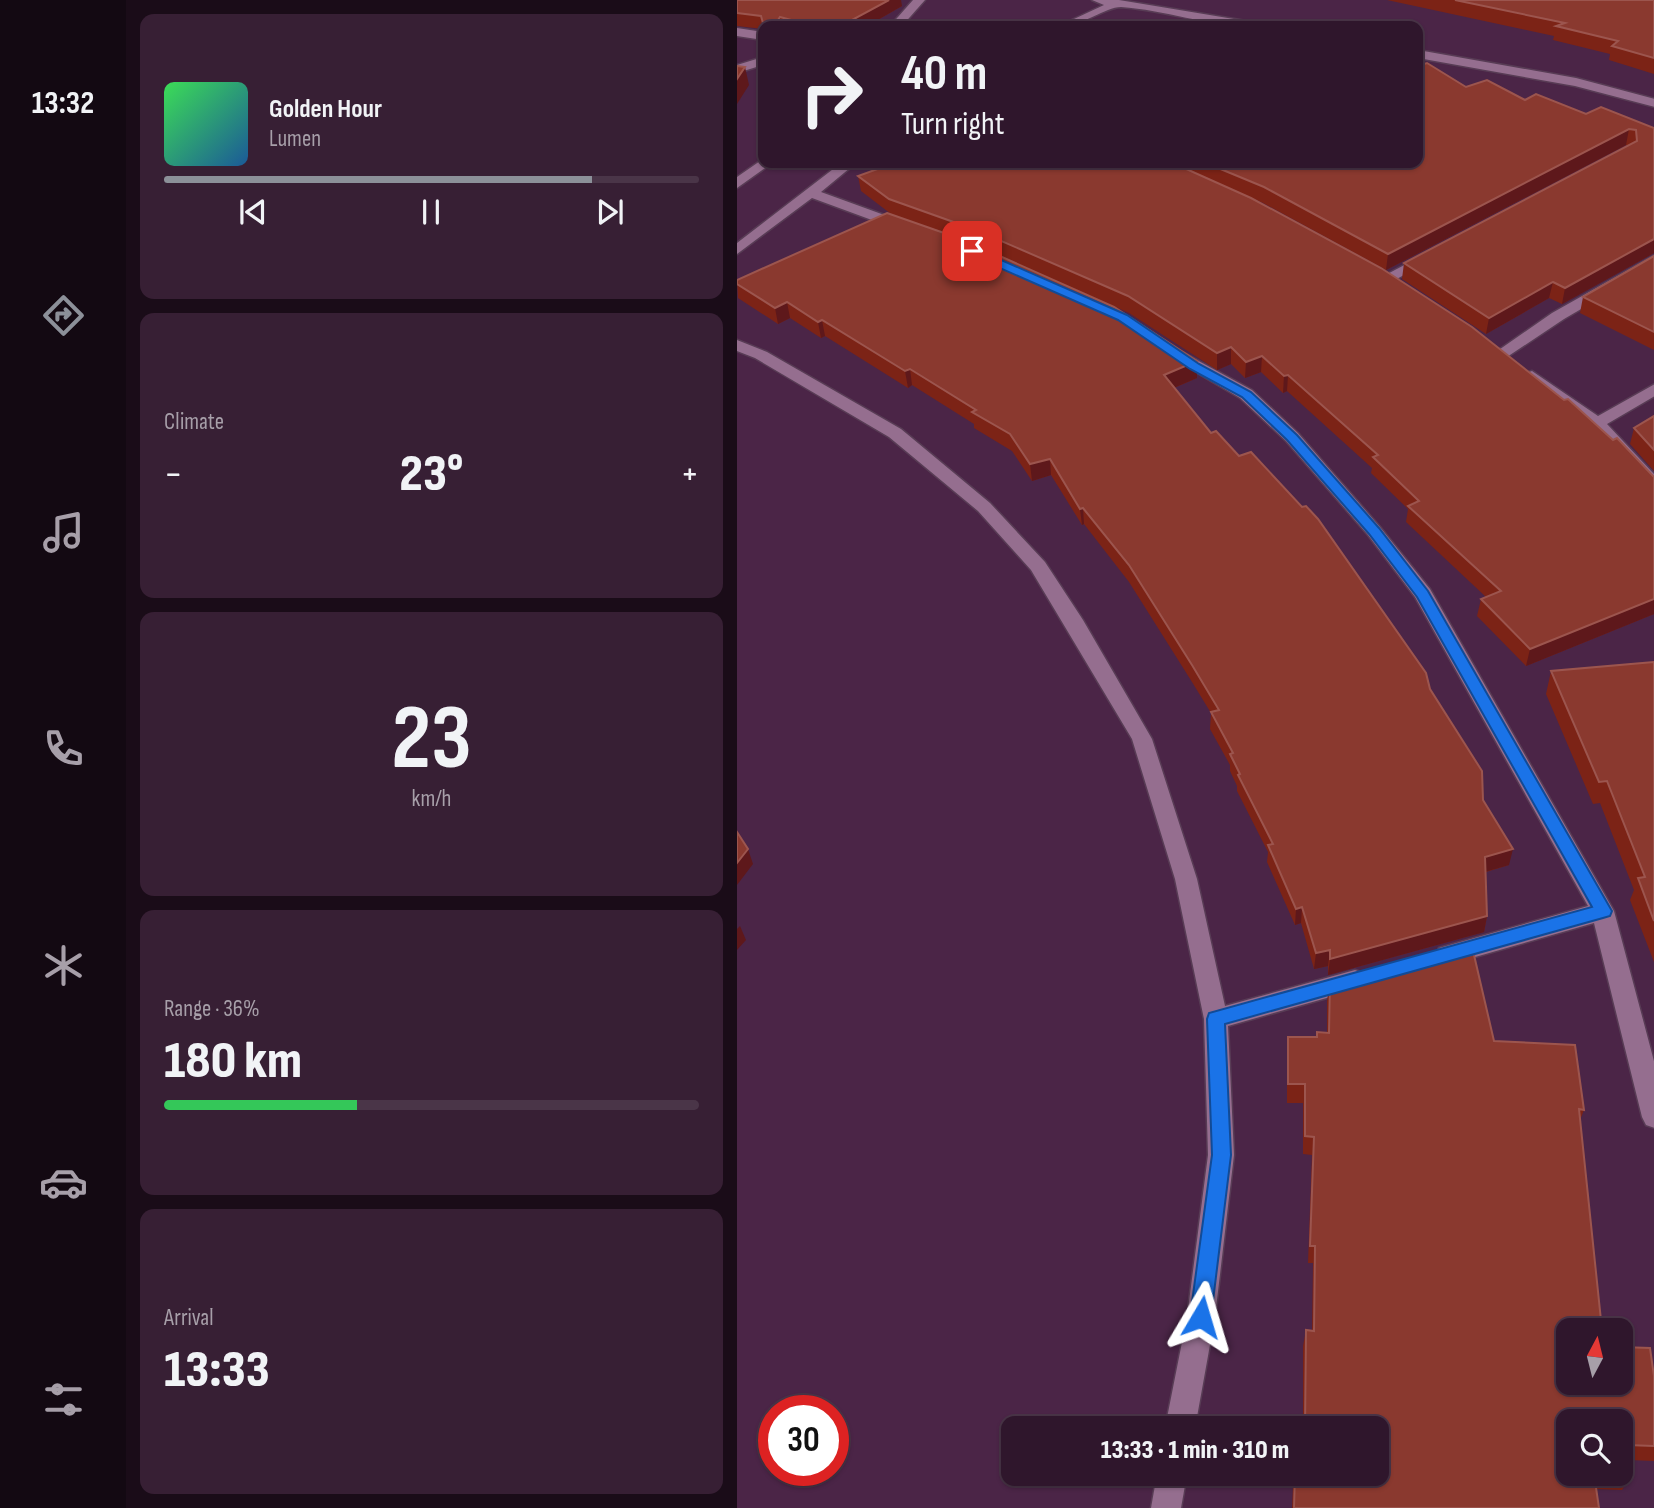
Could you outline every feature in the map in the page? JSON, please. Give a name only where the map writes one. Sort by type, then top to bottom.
[{"type":"street","points":[[900,21],[919,0]]},
{"type":"street","points":[[1098,0],[1221,21]]},
{"type":"street","points":[[1076,21],[1115,4]]},
{"type":"street","points":[[737,32],[758,35]]},
{"type":"street","points":[[1423,55],[1576,82],[1654,103]]},
{"type":"street","points":[[737,69],[758,63]]},
{"type":"street","points":[[737,184],[758,167]]},
{"type":"street","points":[[737,250],[843,168]]},
{"type":"street","points":[[811,193],[922,234]]},
{"type":"street","points":[[1386,279],[1446,247]]},
{"type":"street","points":[[1654,260],[1558,316],[1506,358],[1597,423],[1654,487]]},
{"type":"street","points":[[1153,339],[1194,367],[1246,394],[1292,437],[1374,531],[1423,594],[1603,911],[1654,1117]]},
{"type":"street","points":[[737,345],[761,355],[895,433],[984,508],[1038,566],[1076,625],[1142,739],[1186,879],[1216,1019],[1221,1155],[1201,1317],[1182,1416]]},
{"type":"street","points":[[1597,423],[1654,389]]},
{"type":"street","points":[[1430,960],[1603,911]]},
{"type":"street","points":[[1216,1019],[1376,974]]},
{"type":"street","points":[[1166,1508],[1170,1486]]},
{"type":"shaded area","points":[[737,0],[1654,0],[1654,1508],[737,1508]]},
{"type":"building","points":[[737,0],[889,0],[850,21],[795,21],[780,17],[778,21],[762,21],[761,16],[737,13]]},
{"type":"building","points":[[1455,0],[1654,0],[1654,58],[1612,46],[1618,41],[1556,26],[1565,23]]},
{"type":"building","points":[[1427,63],[1466,87],[1487,80],[1525,100],[1536,94],[1586,114],[1601,107],[1654,128],[1654,239],[1565,288],[1553,282],[1489,318],[1404,263],[1637,141],[1636,130],[1629,129],[1388,254],[1264,187],[1218,168],[1423,168],[1423,64]]},
{"type":"building","points":[[737,66],[745,67],[737,79]]},
{"type":"building","points":[[880,168],[1184,168],[1251,198],[1381,268],[1472,327],[1564,400],[1568,399],[1613,440],[1617,438],[1654,477],[1654,599],[1530,649],[1481,599],[1501,591],[1408,506],[1419,501],[1373,457],[1378,455],[1288,375],[1284,376],[1262,356],[1246,362],[1231,347],[1217,353],[1128,296],[976,230],[889,199],[858,176]]},
{"type":"building","points":[[887,213],[964,240],[1114,307],[1197,361],[1164,375],[1211,433],[1216,431],[1239,456],[1251,452],[1302,507],[1306,506],[1318,519],[1426,673],[1430,689],[1482,771],[1483,800],[1513,849],[1485,857],[1487,916],[1330,959],[1330,950],[1316,953],[1302,907],[1296,909],[1268,845],[1273,844],[1238,775],[1240,774],[1230,754],[1233,753],[1211,712],[1219,710],[1129,565],[1083,508],[1080,509],[1050,459],[1030,464],[1010,434],[972,412],[976,410],[910,369],[905,371],[822,320],[818,322],[787,302],[775,308],[737,284],[737,280]]},
{"type":"building","points":[[1654,256],[1654,332],[1583,297]]},
{"type":"building","points":[[1654,416],[1654,450],[1634,428]]},
{"type":"building","points":[[1654,662],[1654,921],[1638,878],[1645,877],[1607,781],[1599,782],[1551,671]]},
{"type":"building","points":[[737,832],[748,849],[737,863]]},
{"type":"building","points":[[1471,942],[1494,1041],[1575,1045],[1584,1110],[1579,1109],[1601,1318],[1556,1318],[1556,1395],[1633,1395],[1633,1347],[1650,1348],[1654,1376],[1654,1446],[1633,1445],[1633,1409],[1556,1409],[1556,1486],[1596,1486],[1599,1508],[1294,1508],[1295,1486],[1389,1486],[1389,1416],[1305,1416],[1306,1330],[1314,1331],[1315,1246],[1310,1246],[1314,1137],[1305,1136],[1305,1084],[1288,1084],[1288,1037],[1317,1037],[1317,1032],[1329,1033],[1330,981]]},
{"type":"route","points":[[972,251],[1122,318],[1194,367],[1246,394],[1292,437],[1374,531],[1423,594],[1603,911],[1216,1019],[1221,1155],[1201,1317]]}]
